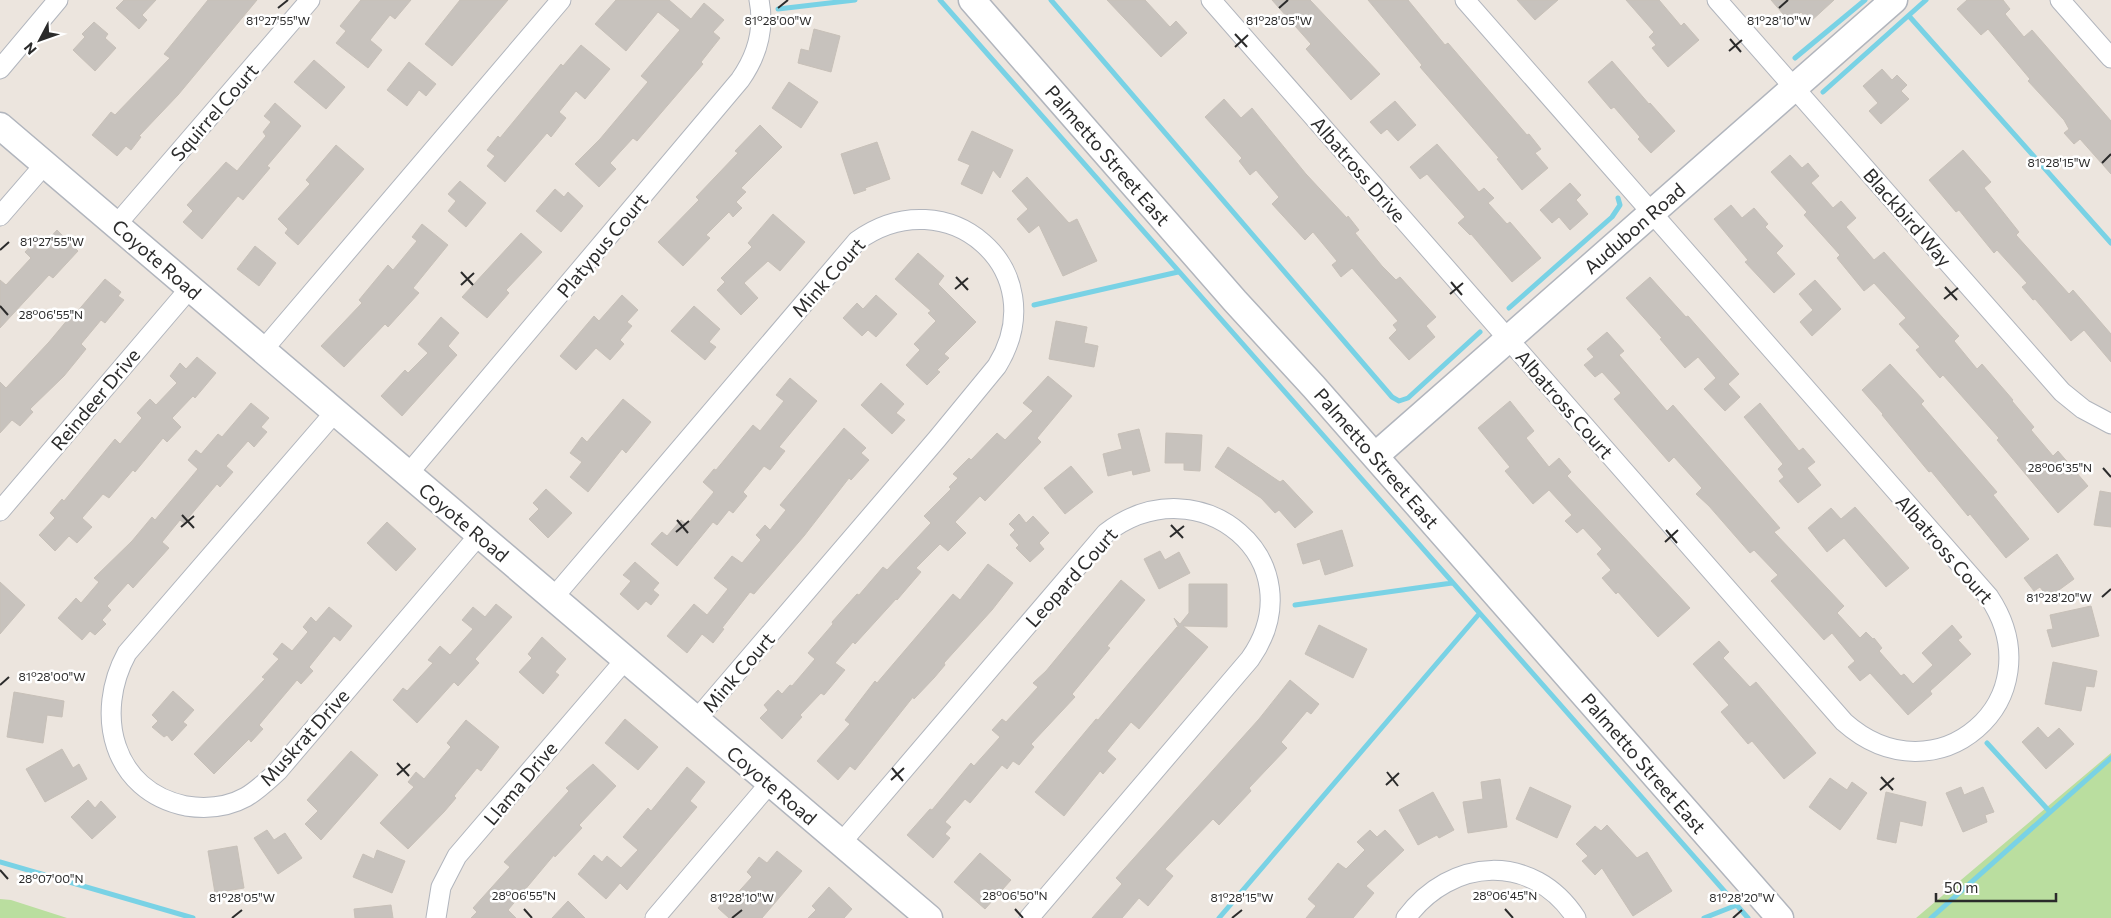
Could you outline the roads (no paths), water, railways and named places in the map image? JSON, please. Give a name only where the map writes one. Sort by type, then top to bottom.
[{"type":"street","points":[[0,68],[58,0]]},
{"type":"street","name":"Squirrel Court","points":[[117,224],[310,0]]},
{"type":"street","points":[[262,350],[561,0]]},
{"type":"street","name":"Platypus Court","points":[[408,474],[749,68],[760,40],[759,0]]},
{"type":"street","name":"Palmetto Street East","points":[[972,0],[1780,918]]},
{"type":"street","name":"Albatross Drive","points":[[1211,0],[1508,338]]},
{"type":"street","points":[[1465,0],[1651,212]]},
{"type":"street","name":"Blackbird Way","points":[[1717,0],[2062,392],[2083,410],[2111,424]]},
{"type":"street","name":"Audubon Road","points":[[1375,456],[1894,0]]},
{"type":"street","points":[[2060,0],[2111,58]]},
{"type":"street","name":"Coyote Road","points":[[0,126],[841,843],[915,914]]},
{"type":"street","points":[[0,216],[45,164]]},
{"type":"street","name":"Albatross Court","points":[[1508,338],[1844,722],[1856,732],[1883,747],[1898,750],[1928,751],[1958,742],[1982,724],[2000,698],[2009,669],[2008,639],[1997,610],[1989,597],[1651,212]]},
{"type":"street","name":"Mink Court","points":[[553,598],[857,241],[884,225],[898,220],[921,218],[944,222],[958,227],[984,244],[1001,265],[1013,296],[1013,330],[1004,355],[938,439],[696,720]]},
{"type":"street","name":"Reindeer Drive","points":[[0,511],[190,288]]},
{"type":"street","name":"Muskrat Drive","points":[[335,412],[152,623],[128,652],[121,664],[113,689],[112,728],[125,765],[142,786],[153,794],[172,802],[192,807],[232,803],[245,798],[260,788],[278,771],[479,535]]},
{"type":"street","name":"Leopard Court","points":[[841,843],[1106,532],[1131,516],[1159,508],[1189,508],[1214,517],[1240,533],[1258,554],[1264,567],[1270,594],[1268,622],[1264,635],[1250,659],[1029,918]]},
{"type":"street","name":"Llama Drive","points":[[436,918],[441,887],[457,856],[625,660]]},
{"type":"street","points":[[654,918],[770,783]]},
{"type":"street","points":[[1406,918],[1423,898],[1440,886],[1468,873],[1494,870],[1520,873],[1547,886],[1564,901],[1576,918]]},
{"type":"waterway","points":[[778,9],[855,0]]},
{"type":"waterway","points":[[940,0],[1748,918]]},
{"type":"waterway","points":[[1051,0],[1392,397],[1399,401],[1408,398],[1480,332]]},
{"type":"waterway","points":[[1795,58],[1865,0]]},
{"type":"waterway","points":[[1823,92],[1926,0]]},
{"type":"waterway","points":[[1909,16],[2111,243]]},
{"type":"waterway","points":[[1509,308],[1612,217],[1620,205],[1618,198]]},
{"type":"waterway","points":[[1034,305],[1178,272]]},
{"type":"waterway","points":[[1295,605],[1452,583]]},
{"type":"waterway","points":[[1219,918],[1479,614]]},
{"type":"waterway","points":[[1987,743],[2050,812]]},
{"type":"waterway","points":[[1931,918],[2111,758]]},
{"type":"waterway","points":[[0,862],[193,918]]},
{"type":"waterway","points":[[1704,918],[1737,905]]}]
